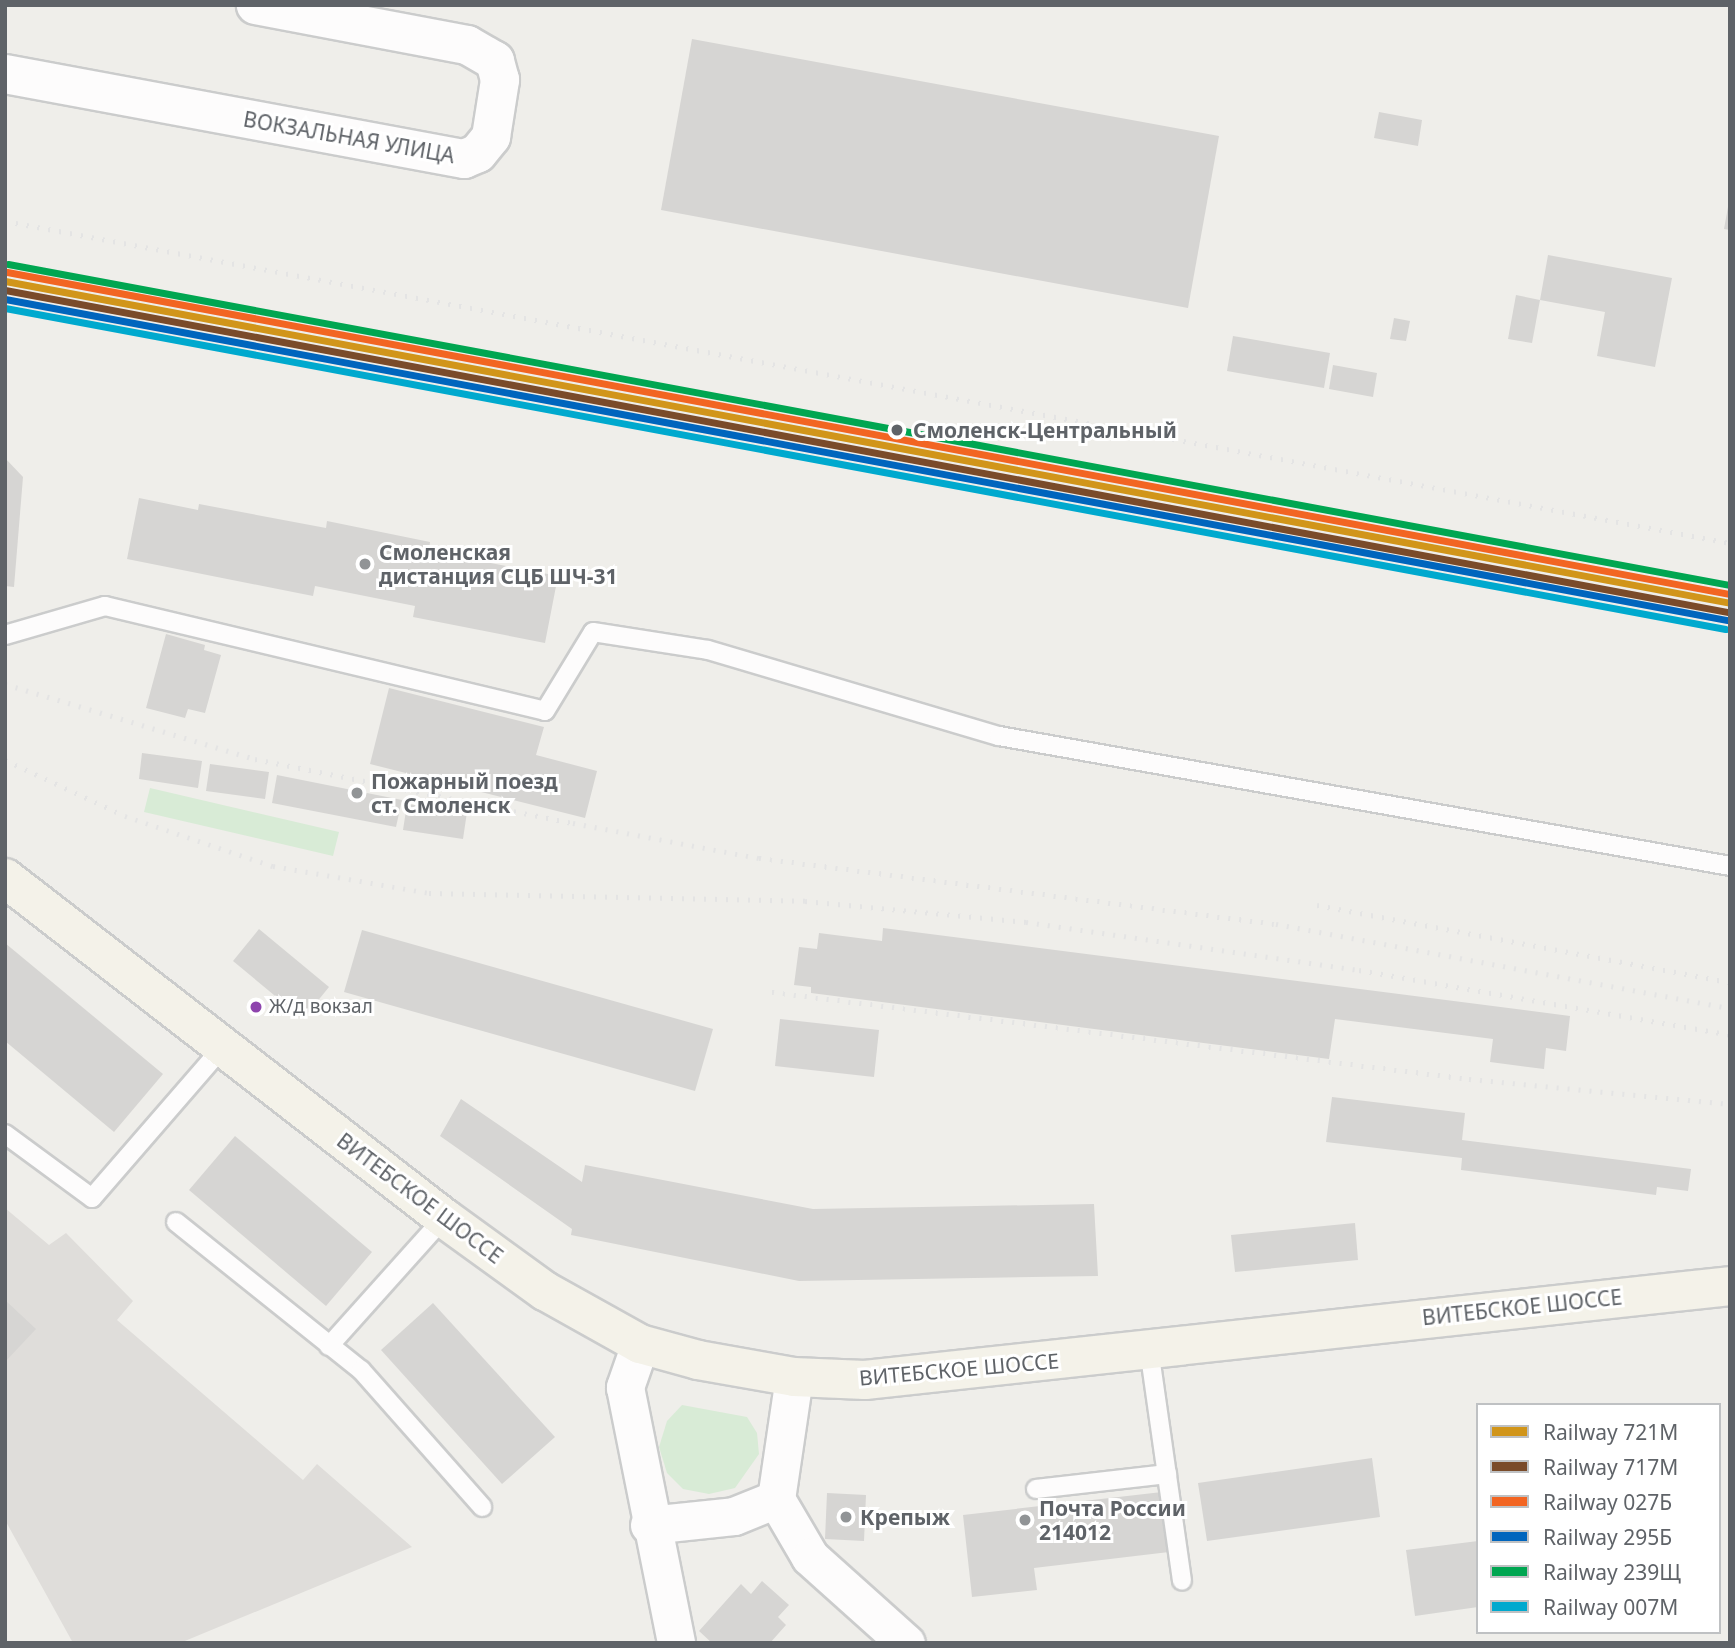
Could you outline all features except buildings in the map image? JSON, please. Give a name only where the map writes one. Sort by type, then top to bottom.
[{"type":"main road","name":"ВОКЗАЛЬНАЯ УЛИЦА","points":[[5,74],[464,159],[478,153],[491,137],[500,80],[495,61],[476,51],[256,5]]},
{"type":"main road","name":"ВИТЕБСКОЕ ШОССЕ","points":[[5,878],[444,1218],[565,1304],[640,1344],[794,1377],[865,1380],[1730,1286]]},
{"type":"street","points":[[640,1344],[625,1387],[649,1525],[676,1643]]},
{"type":"street","points":[[794,1377],[776,1499],[810,1557],[906,1643]]},
{"type":"street","points":[[649,1525],[734,1516],[776,1499]]},
{"type":"lane","points":[[5,635],[105,606],[545,711],[593,632],[708,650],[999,736],[1730,866]]},
{"type":"lane","points":[[5,1134],[92,1198],[223,1047]]},
{"type":"lane","points":[[329,1346],[444,1218]]},
{"type":"lane","points":[[176,1223],[361,1370],[482,1507]]},
{"type":"lane","points":[[1149,1349],[1182,1581]]},
{"type":"lane","points":[[1036,1489],[1167,1474]]},
{"type":"shaded area","points":[[5,1208],[49,1245],[66,1233],[133,1301],[117,1320],[303,1480],[317,1464],[412,1547],[180,1643],[73,1643],[5,1520]]},
{"type":"green space","points":[[150,788],[339,832],[333,856],[144,812]]},
{"type":"green space","points":[[682,1405],[747,1417],[757,1433],[759,1454],[735,1488],[709,1494],[683,1489],[667,1473],[659,1447],[667,1421]]},
{"type":"railway","points":[[5,221],[1730,543]]},
{"type":"railway","points":[[5,684],[255,759],[759,858],[1276,924],[1730,1008]]},
{"type":"railway","points":[[5,760],[125,816],[273,866],[429,893],[805,901],[1026,922],[1359,970],[1730,1035]]},
{"type":"railway","points":[[1317,905],[1730,982]]},
{"type":"railway","points":[[772,992],[1469,1079],[1730,1104]]},
{"type":"rail line","name":"239Щ","points":[[8,264],[1730,585]]},
{"type":"rail line","name":"027Б","points":[[7,272],[1730,594]]},
{"type":"rail line","name":"721М","points":[[5,281],[1730,603]]},
{"type":"rail line","name":"717М","points":[[5,290],[1728,612]]},
{"type":"rail line","name":"295Б","points":[[5,299],[1727,620]]},
{"type":"rail line","name":"007М","points":[[5,308],[1725,629]]},
{"type":"place","name":"Смоленск-Центральный","points":[[897,430]]},
{"type":"place","name":"Смоленская дистанция СЦБ ШЧ-31","points":[[365,564]]},
{"type":"place","name":"Пожарный поезд ст. Смоленск","points":[[357,793]]},
{"type":"place","name":"Ж/д вокзал","points":[[256,1007]]},
{"type":"place","name":"Крепыж","points":[[846,1517]]},
{"type":"place","name":"Почта России 214012","points":[[1025,1520]]}]
